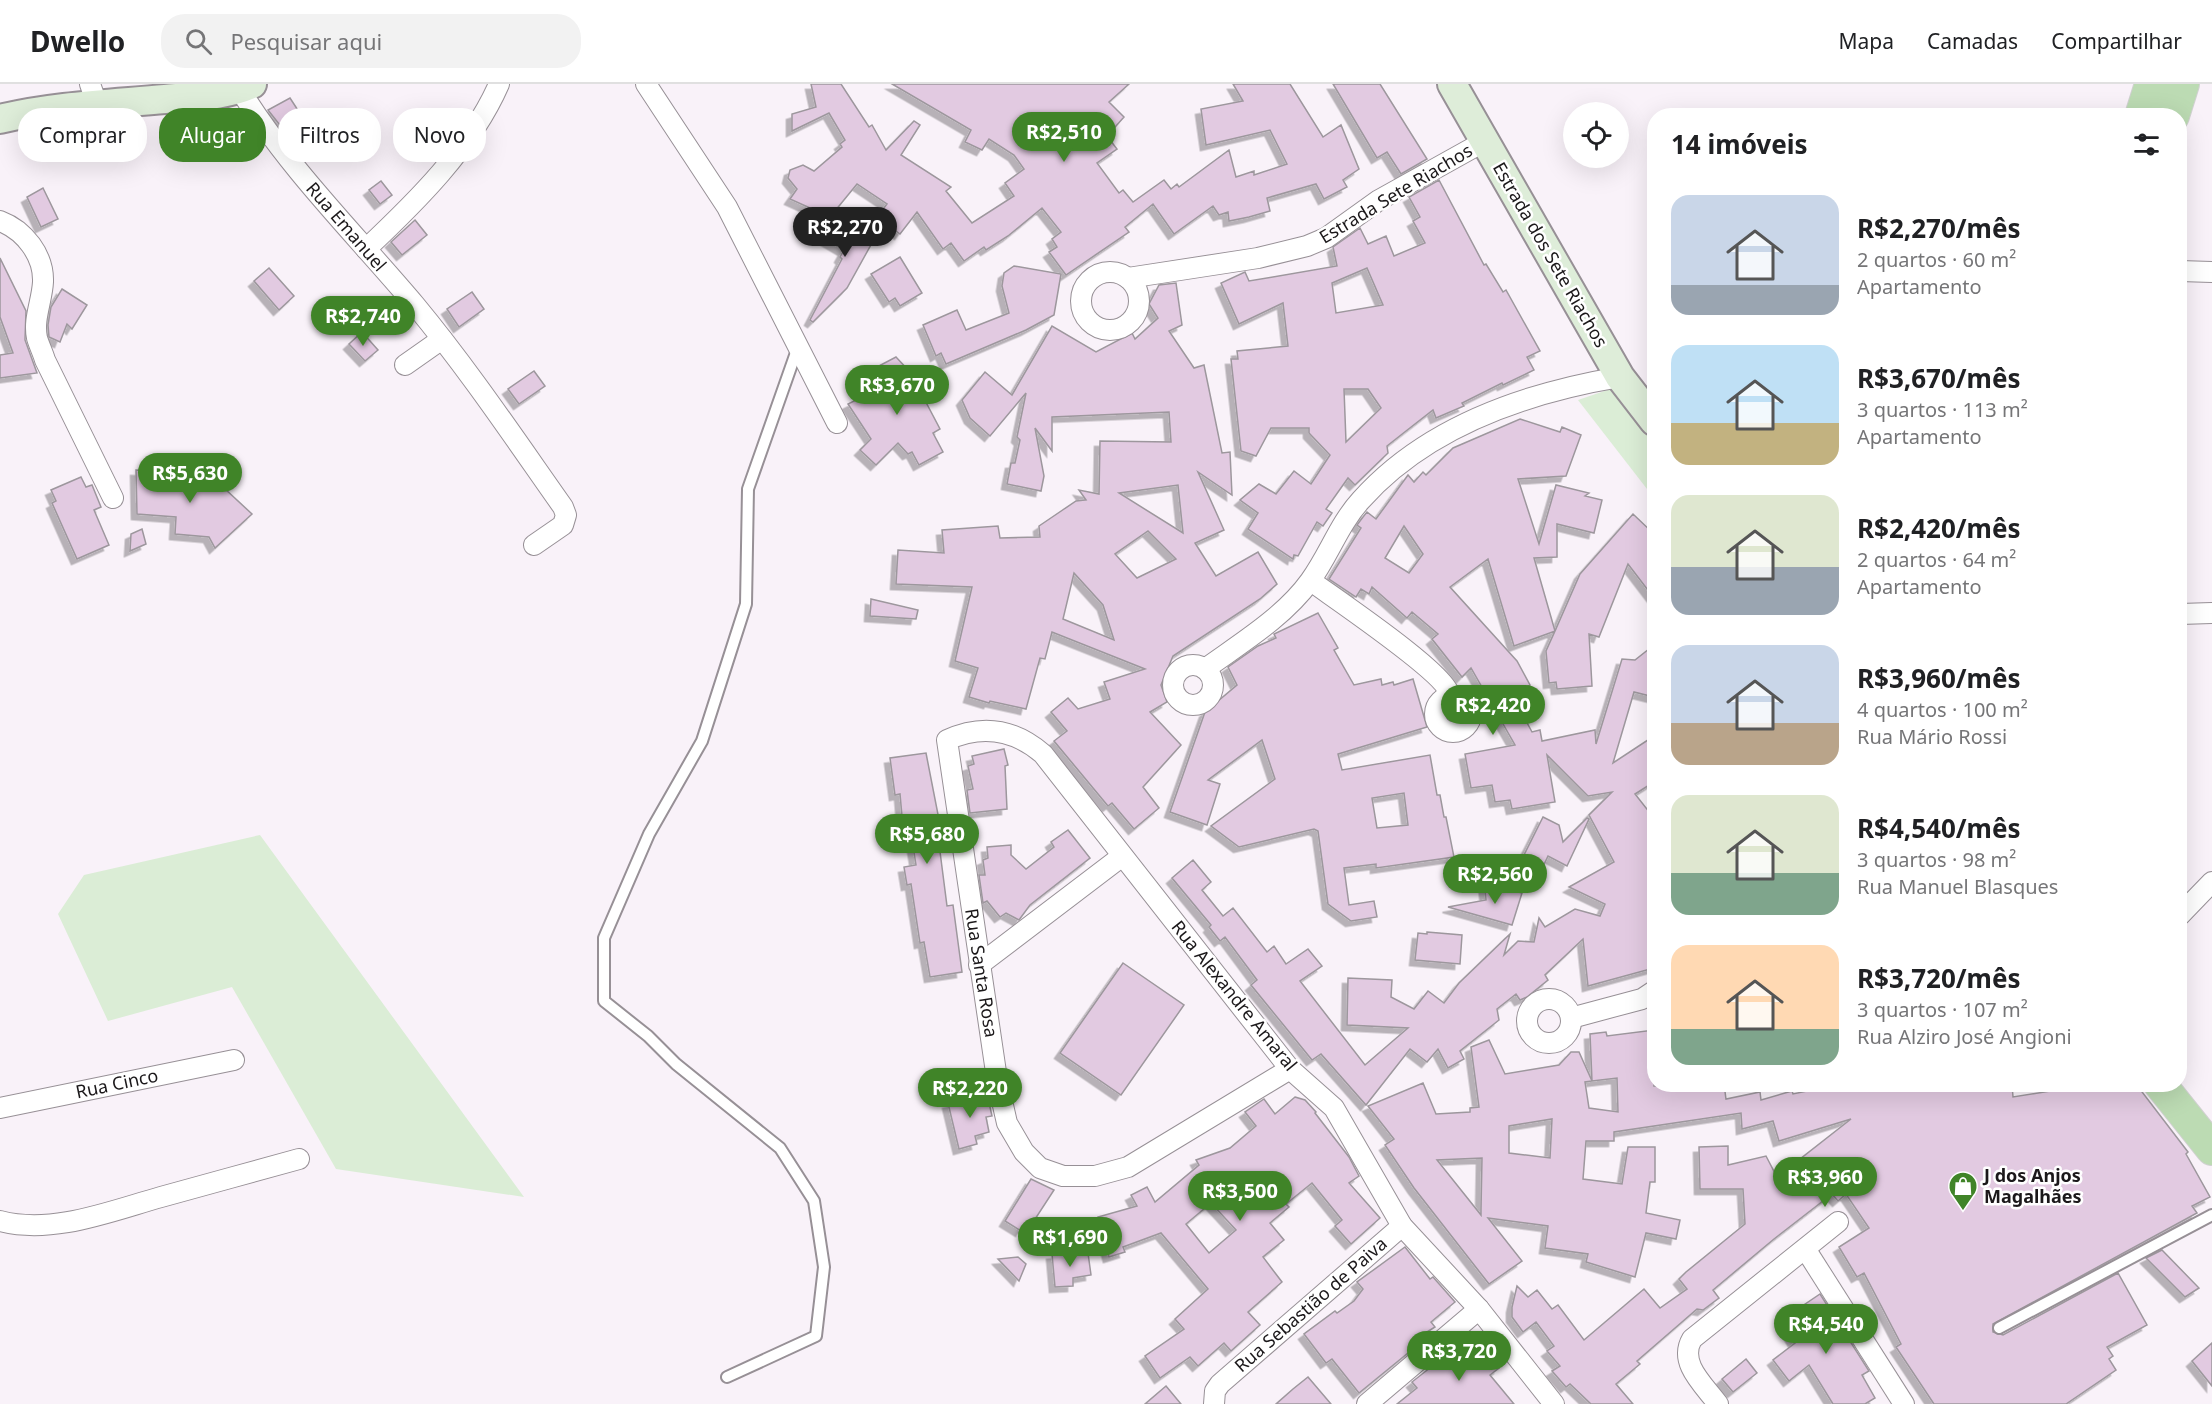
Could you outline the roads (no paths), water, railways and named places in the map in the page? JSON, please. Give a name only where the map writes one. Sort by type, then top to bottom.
[{"type":"main road","points":[[2144,108],[2151,84]]},
{"type":"main road","points":[[2176,108],[2183,84]]},
{"type":"main road","points":[[2187,1090],[2212,1121]]},
{"type":"main road","points":[[2166,1092],[2212,1149]]},
{"type":"street","points":[[366,249],[414,205],[458,150],[499,84]]},
{"type":"street","points":[[646,84],[727,207],[837,423]]},
{"type":"street","name":"Estrada dos Sete Riachos","points":[[1452,84],[1620,376],[1647,412]]},
{"type":"street","points":[[0,119],[94,94],[246,87]]},
{"type":"street","name":"Rua Emanuel","points":[[246,87],[276,144],[442,339],[563,507],[566,515],[563,525],[534,545]]},
{"type":"street","name":"Estrada Sete Riachos","points":[[1128,278],[1258,258],[1307,246],[1326,238],[1379,200],[1485,141]]},
{"type":"street","points":[[0,221],[14,226],[24,235],[37,255],[43,283],[37,313],[37,337],[45,360],[113,498]]},
{"type":"street","points":[[2187,271],[2212,272]]},
{"type":"street","points":[[405,365],[442,339]]},
{"type":"street","points":[[1205,669],[1274,617],[1311,581],[1333,539],[1360,500],[1398,465],[1452,428],[1522,401],[1577,384],[1620,376]]},
{"type":"street","points":[[1311,581],[1441,679],[1450,690],[1450,696]]},
{"type":"street","points":[[2187,614],[2212,612]]},
{"type":"street","name":"Rua Alexandre Amaral","points":[[947,740],[964,732],[1002,731],[1028,741],[1043,754],[1290,1069],[1334,1108],[1402,1226],[1479,1309],[1548,1402]]},
{"type":"street","name":"Rua Santa Rosa","points":[[947,740],[979,965],[1007,1123],[1024,1152],[1040,1168],[1063,1176],[1095,1176],[1128,1167],[1290,1069]]},
{"type":"street","points":[[979,965],[1121,856]]},
{"type":"street","points":[[2187,908],[2212,882]]},
{"type":"street","points":[[1571,1018],[1647,996]]},
{"type":"street","name":"Rua Cinco","points":[[0,1108],[234,1060]]},
{"type":"street","points":[[0,1221],[13,1225],[47,1225],[112,1210],[299,1159]]},
{"type":"street","points":[[1719,1404],[1690,1366],[1687,1348],[1692,1339],[1806,1250],[1838,1222]]},
{"type":"street","name":"Rua Sebastião de Paiva","points":[[1214,1404],[1215,1391],[1220,1384],[1402,1226]]},
{"type":"street","points":[[1806,1250],[1904,1404]]},
{"type":"street","points":[[1367,1404],[1479,1309]]},
{"type":"lane","points":[[727,1377],[816,1336],[824,1267],[814,1201],[780,1148],[676,1064],[648,1036],[604,1000],[604,938],[649,834],[706,730],[746,604],[748,489],[798,346]]},
{"type":"lane","points":[[1999,1328],[2212,1215]]},
{"type":"place","name":"J dos Anjos Magalhães","points":[[1963,1212]]}]
